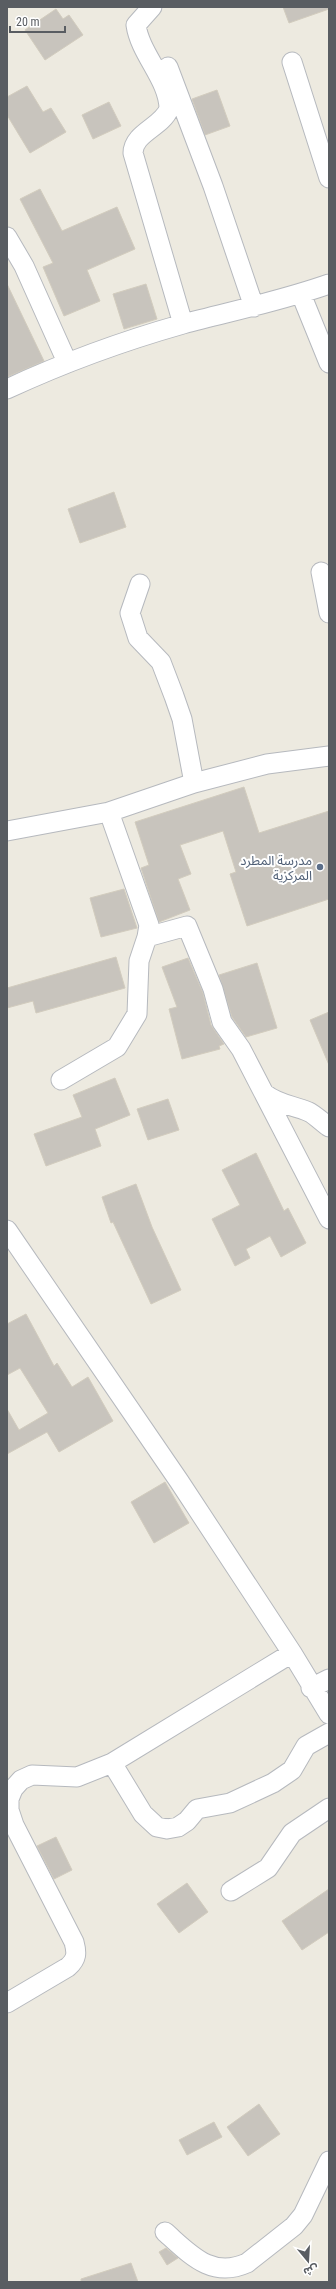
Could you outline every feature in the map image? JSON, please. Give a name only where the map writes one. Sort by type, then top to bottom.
[{"type":"street","points":[[152,7],[136,24],[138,35],[162,86],[169,109],[165,116],[135,143],[133,153],[183,324]]},
{"type":"street","points":[[292,62],[329,178]]},
{"type":"street","points":[[168,67],[213,186],[254,307]]},
{"type":"street","points":[[7,237],[24,266],[67,362]]},
{"type":"street","points":[[7,389],[67,362],[183,324],[254,307],[301,294],[329,284]]},
{"type":"street","points":[[301,294],[329,364]]},
{"type":"street","points":[[321,572],[329,613]]},
{"type":"street","points":[[140,584],[130,613],[138,638],[161,662],[174,696],[182,719],[194,783]]},
{"type":"street","points":[[7,831],[109,812],[194,783],[267,764],[329,756]]},
{"type":"street","points":[[61,1080],[118,1047],[137,1014],[139,961],[147,937],[149,925],[109,812]]},
{"type":"street","points":[[147,937],[187,926],[213,989],[222,1022],[241,1049],[329,1219]]},
{"type":"street","points":[[265,1094],[282,1105],[310,1112],[316,1119],[329,1127]]},
{"type":"street","points":[[10,1242],[179,1481],[292,1653],[311,1688],[329,1714]]},
{"type":"street","points":[[7,2003],[68,1967],[74,1962],[76,1953],[74,1942],[14,1825],[9,1810],[9,1799],[13,1789],[21,1780],[32,1775],[77,1777],[112,1763],[292,1653]]},
{"type":"street","points":[[311,1688],[329,1678]]},
{"type":"street","points":[[112,1763],[143,1814],[157,1827],[167,1830],[178,1827],[187,1821],[197,1810],[230,1803],[272,1783],[292,1770],[306,1746],[329,1733]]},
{"type":"street","points":[[231,1891],[268,1868],[292,1833],[329,1808]]},
{"type":"street","points":[[165,2232],[200,2262],[219,2268],[239,2266],[247,2263],[294,2226],[303,2215],[329,2161]]},
{"type":"building","points":[[283,7],[328,7],[329,9],[289,23]]},
{"type":"building","points":[[56,9],[63,19],[69,15],[83,35],[45,60],[25,30]]},
{"type":"building","points":[[27,86],[43,112],[51,108],[66,132],[30,153],[7,115],[7,97]]},
{"type":"building","points":[[217,90],[230,126],[205,135],[192,99]]},
{"type":"building","points":[[109,102],[121,126],[93,139],[82,115]]},
{"type":"building","points":[[40,189],[62,231],[117,207],[135,249],[87,270],[100,301],[64,316],[43,267],[53,263],[20,199]]},
{"type":"building","points":[[7,284],[44,361],[7,377]]},
{"type":"building","points":[[146,284],[157,319],[124,329],[113,294]]},
{"type":"building","points":[[114,492],[126,527],[80,543],[68,509]]},
{"type":"building","points":[[244,787],[259,833],[329,811],[329,899],[247,926],[230,874],[236,872],[223,831],[180,845],[191,874],[178,879],[190,910],[159,922],[141,868],[149,865],[135,822]]},
{"type":"building","points":[[124,889],[137,928],[101,937],[90,898]]},
{"type":"building","points":[[116,957],[125,988],[36,1013],[33,1001],[7,1008],[7,988]]},
{"type":"building","points":[[188,958],[203,993],[211,1025],[224,1044],[219,1046],[220,1049],[182,1059],[169,1009],[177,1007],[162,967]]},
{"type":"building","points":[[257,963],[277,1028],[246,1037],[232,1017],[219,975]]},
{"type":"building","points":[[329,1012],[329,1065],[310,1020]]},
{"type":"building","points":[[115,1078],[130,1115],[95,1129],[101,1146],[46,1166],[34,1134],[82,1117],[73,1095]]},
{"type":"building","points":[[168,1099],[179,1130],[148,1140],[137,1109]]},
{"type":"building","points":[[256,1153],[284,1211],[288,1208],[306,1243],[281,1257],[270,1236],[246,1249],[250,1258],[235,1266],[212,1219],[240,1205],[222,1170]]},
{"type":"building","points":[[136,1184],[152,1227],[181,1290],[151,1304],[113,1222],[111,1223],[102,1197]]},
{"type":"building","points":[[26,1314],[54,1366],[57,1363],[72,1387],[88,1377],[113,1421],[59,1452],[47,1432],[7,1454],[7,1409],[19,1430],[48,1413],[20,1368],[7,1375],[7,1324]]},
{"type":"building","points":[[165,1482],[189,1523],[154,1543],[131,1502]]},
{"type":"building","points":[[56,1837],[72,1870],[54,1879],[37,1846]]},
{"type":"building","points":[[187,1883],[208,1912],[179,1933],[157,1904]]},
{"type":"building","points":[[329,1889],[329,1932],[302,1950],[282,1921]]},
{"type":"building","points":[[259,2104],[280,2134],[248,2156],[227,2127]]},
{"type":"building","points":[[214,2122],[222,2137],[187,2155],[179,2140]]},
{"type":"building","points":[[166,2248],[178,2258],[167,2265],[159,2252]]},
{"type":"building","points":[[131,2263],[138,2282],[81,2282],[81,2279]]},
{"type":"place","name":"مدرسة المطرد المركزية","points":[[320,867]]}]
